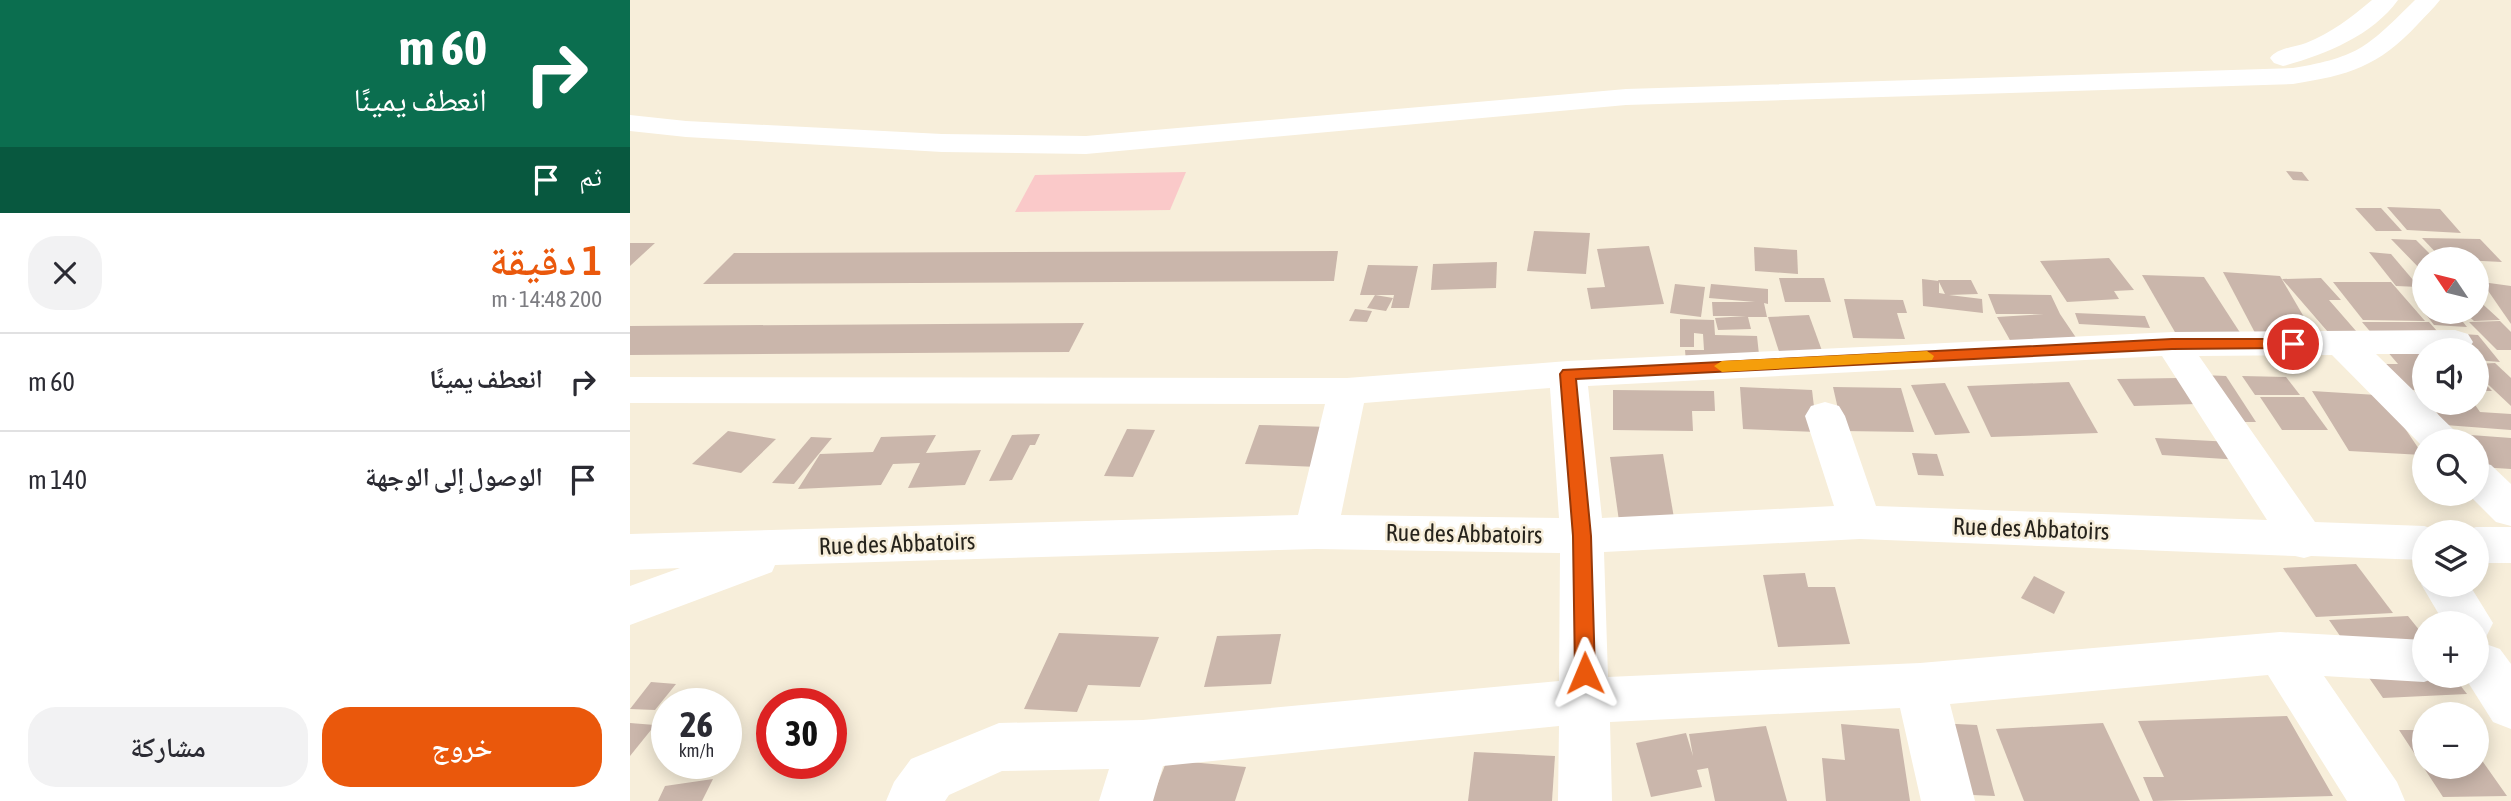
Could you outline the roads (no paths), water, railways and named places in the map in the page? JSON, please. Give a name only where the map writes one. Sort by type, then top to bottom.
[{"type":"street","points":[[630,101],[697,108],[1088,129],[1617,86],[2274,60],[2317,49],[2347,34],[2386,0]]},
{"type":"street","points":[[630,123],[686,129],[942,143],[1086,145],[1626,97],[2293,76],[2332,70],[2361,60],[2381,47],[2427,0]]},
{"type":"street","points":[[630,132],[686,129]]},
{"type":"street","points":[[630,390],[1347,391],[1568,374],[2172,344],[2412,342]]},
{"type":"street","points":[[2342,343],[2429,429]]},
{"type":"street","points":[[2172,344],[2304,541]]},
{"type":"street","points":[[1568,374],[1582,536],[1585,801]]},
{"type":"street","points":[[1316,532],[1347,391]]},
{"type":"street","points":[[1825,415],[1860,522]]},
{"type":"street","points":[[2489,489],[2511,510]]},
{"type":"street","name":"Rue des Abbatoirs","points":[[633,552],[1316,532],[1582,536],[1860,522],[2412,547]]},
{"type":"street","points":[[2489,545],[2511,545]]},
{"type":"street","points":[[633,552],[642,602],[789,548]]},
{"type":"street","points":[[2280,653],[2378,801]]},
{"type":"street","points":[[913,801],[930,777],[999,747],[1143,744],[1585,701],[1920,685],[2280,653],[2412,660]]},
{"type":"street","points":[[1920,685],[1948,801]]},
{"type":"street","points":[[1126,801],[1143,744]]}]
